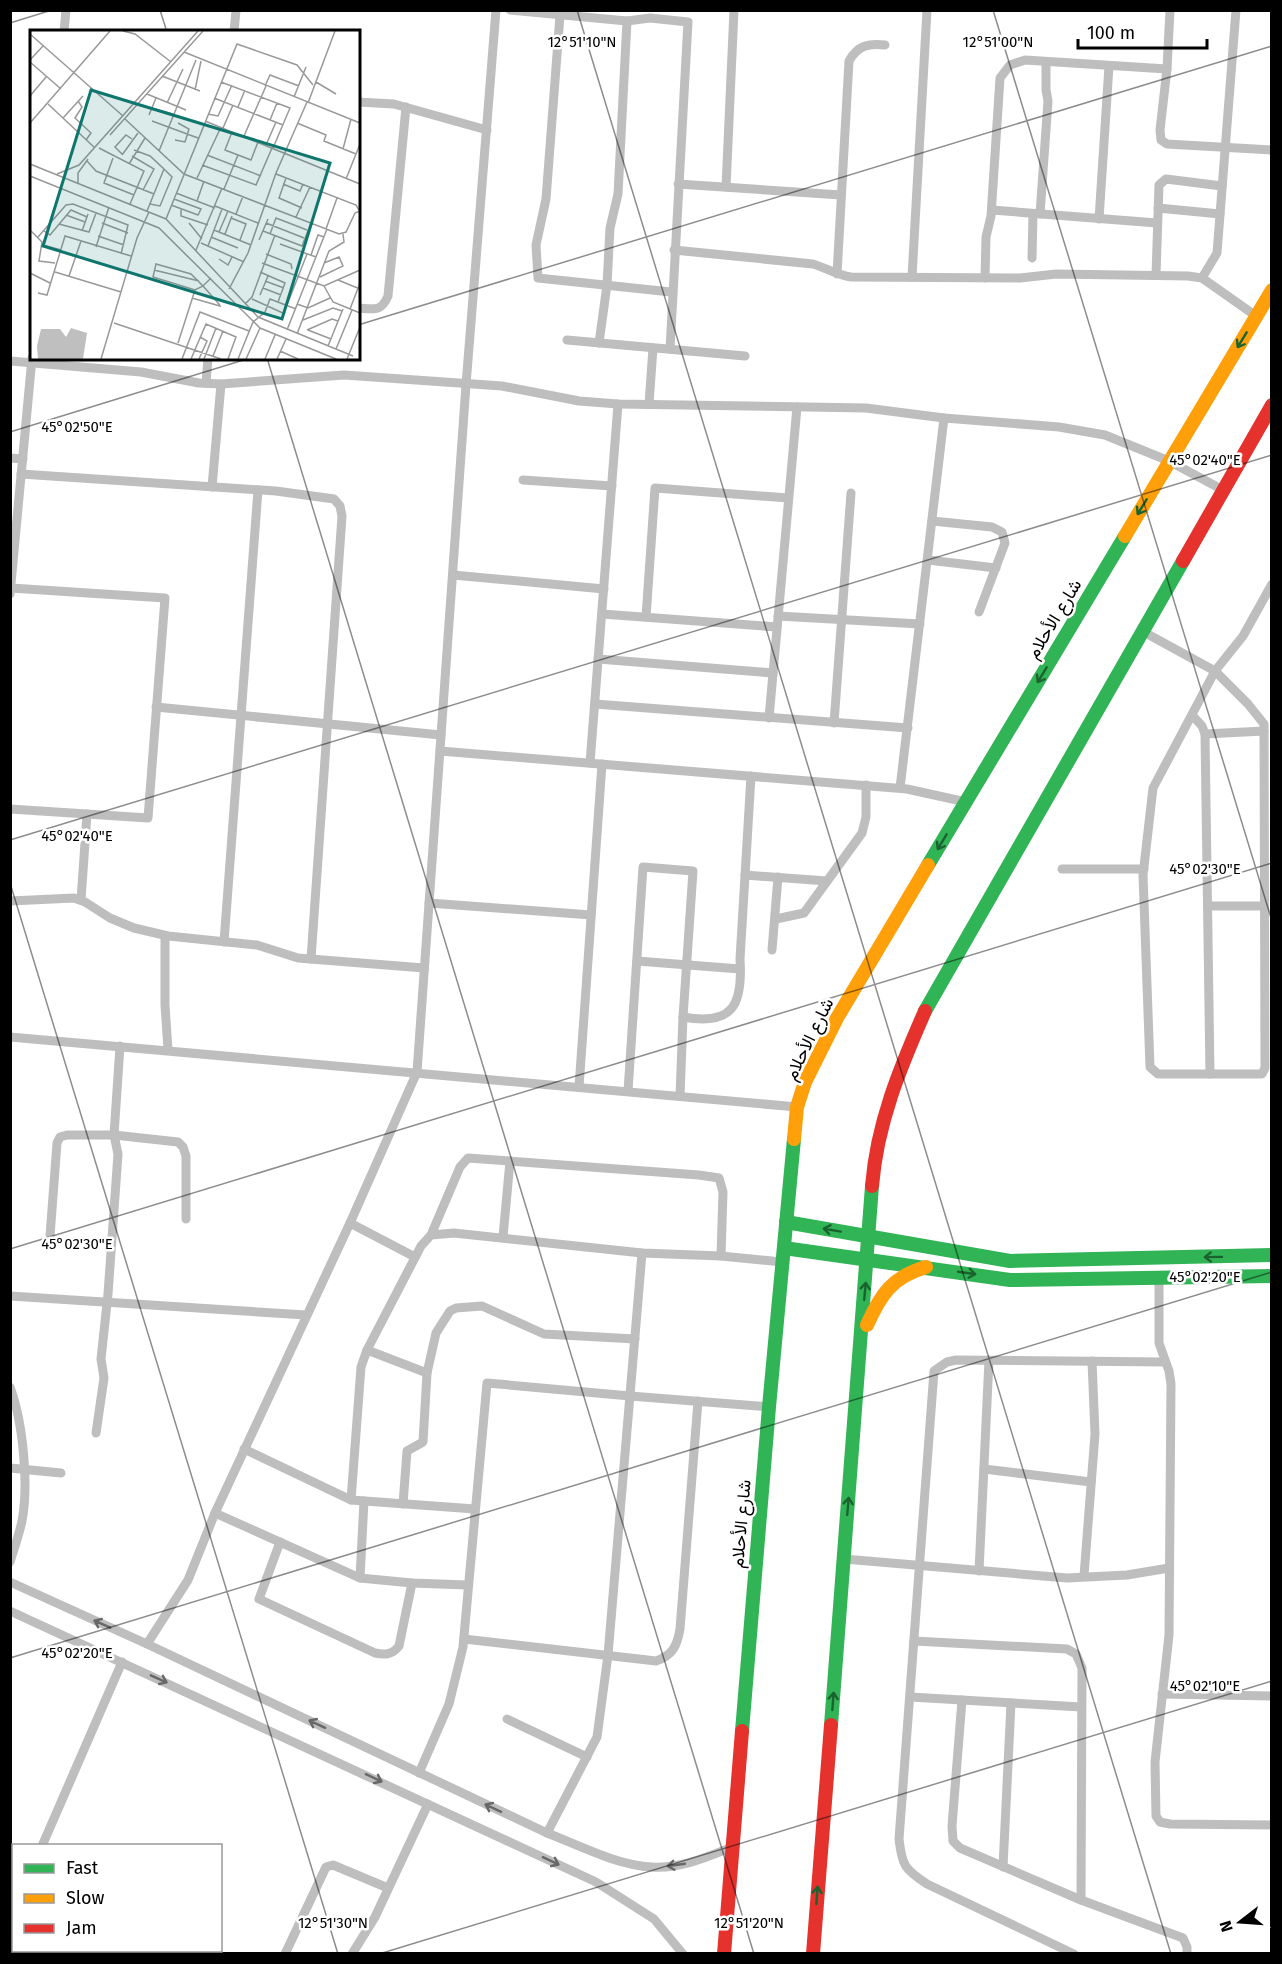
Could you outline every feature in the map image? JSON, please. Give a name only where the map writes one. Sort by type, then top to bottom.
[{"type":"main road","name":"شارع الأحلام","points":[[724,1953],[786,1222],[797,1107],[805,1082],[837,1018],[1272,290]]},
{"type":"main road","points":[[813,1953],[868,1259],[871,1185],[879,1133],[892,1087],[926,1010],[1272,405]]},
{"type":"main road","points":[[786,1222],[1010,1261],[1272,1255]]},
{"type":"main road","points":[[783,1255],[868,1259],[1010,1280],[1272,1276]]},
{"type":"main road","points":[[1087,1260],[1087,1278]]},
{"type":"main road","points":[[862,1335],[886,1288],[904,1275],[926,1267]]},
{"type":"street","points":[[64,30],[66,10]]},
{"type":"street","points":[[234,30],[236,10]]},
{"type":"street","points":[[147,1644],[188,1580],[215,1513],[417,1072],[466,385],[496,10]]},
{"type":"street","points":[[510,10],[627,21],[650,18],[688,22],[670,349]]},
{"type":"street","points":[[726,187],[734,10]]},
{"type":"street","points":[[912,278],[927,10]]},
{"type":"street","points":[[1170,10],[1161,140],[1167,144],[1272,150]]},
{"type":"street","points":[[1202,278],[1217,253],[1236,10]]},
{"type":"street","points":[[560,15],[546,200],[536,245],[538,278],[672,292]]},
{"type":"street","points":[[599,343],[607,285],[610,228],[618,194],[627,21]]},
{"type":"street","points":[[837,274],[849,61],[862,46],[872,43],[885,45]]},
{"type":"street","points":[[985,278],[986,237],[992,210],[1000,78],[1010,65],[1025,60],[1167,69]]},
{"type":"street","points":[[1032,258],[1048,101],[1046,62]]},
{"type":"street","points":[[1099,219],[1109,66]]},
{"type":"street","points":[[360,102],[394,104],[487,130]]},
{"type":"street","points":[[360,308],[377,309],[384,305],[388,296],[406,107]]},
{"type":"street","points":[[1156,275],[1159,185],[1166,179],[1222,186]]},
{"type":"street","points":[[678,184],[841,195]]},
{"type":"street","points":[[1158,208],[1220,214]]},
{"type":"street","points":[[992,210],[1157,223]]},
{"type":"street","points":[[674,250],[813,264],[851,277],[1020,278],[1056,274],[1188,276],[1202,278],[1256,316]]},
{"type":"street","points":[[567,340],[745,356]]},
{"type":"street","points":[[649,404],[653,348]]},
{"type":"street","points":[[206,384],[208,360]]},
{"type":"street","points":[[10,361],[141,372],[206,384],[344,375],[502,386],[579,401],[618,404],[866,408],[945,418],[1059,427],[1106,435],[1169,461],[1223,490]]},
{"type":"street","points":[[10,594],[14,519],[21,474],[31,361]]},
{"type":"street","points":[[212,487],[221,384]]},
{"type":"street","points":[[590,763],[618,404]]},
{"type":"street","points":[[769,718],[797,407]]},
{"type":"street","points":[[900,788],[945,418]]},
{"type":"street","points":[[10,458],[22,459]]},
{"type":"street","points":[[21,474],[258,490],[334,499],[340,506],[342,516],[311,959]]},
{"type":"street","points":[[523,480],[612,486]]},
{"type":"street","points":[[646,617],[655,488],[788,498]]},
{"type":"street","points":[[224,942],[258,490]]},
{"type":"street","points":[[834,723],[851,493]]},
{"type":"street","points":[[932,521],[992,527],[1002,532],[1005,543],[979,612]]},
{"type":"street","points":[[928,560],[996,568]]},
{"type":"street","points":[[453,575],[604,589]]},
{"type":"street","points":[[1142,631],[1215,672],[1248,704],[1266,726],[1265,1068],[1262,1074],[1158,1074],[1150,1067],[1144,869],[1153,788],[1215,672],[1243,636],[1272,584]]},
{"type":"street","points":[[10,809],[148,818],[165,598],[11,588]]},
{"type":"street","points":[[602,614],[777,627]]},
{"type":"street","points":[[778,616],[920,624]]},
{"type":"street","points":[[598,659],[773,673]]},
{"type":"street","points":[[595,704],[908,728]]},
{"type":"street","points":[[156,707],[441,735]]},
{"type":"street","points":[[1192,715],[1202,726],[1205,734],[1210,1074]]},
{"type":"street","points":[[1205,734],[1266,726]]},
{"type":"street","points":[[440,751],[900,788],[966,802]]},
{"type":"street","points":[[579,1087],[602,764]]},
{"type":"street","points":[[683,1017],[701,1020],[717,1018],[729,1012],[739,997],[751,776]]},
{"type":"street","points":[[776,919],[804,913],[862,833],[866,817],[866,785]]},
{"type":"street","points":[[81,900],[87,814]]},
{"type":"street","points":[[628,1091],[643,867],[693,871],[680,1096]]},
{"type":"street","points":[[1062,869],[1144,869]]},
{"type":"street","points":[[745,874],[827,881]]},
{"type":"street","points":[[772,950],[778,877]]},
{"type":"street","points":[[10,901],[74,898],[110,918],[134,928],[165,936],[257,945],[298,958],[424,968]]},
{"type":"street","points":[[429,903],[591,915]]},
{"type":"street","points":[[1208,906],[1264,906]]},
{"type":"street","points":[[165,936],[165,1005],[168,1050]]},
{"type":"street","points":[[637,961],[740,969]]},
{"type":"street","points":[[10,1037],[797,1107]]},
{"type":"street","points":[[96,1432],[104,1378],[101,1359],[118,1154],[114,1135],[120,1046]]},
{"type":"street","points":[[50,1236],[57,1143],[60,1137],[67,1135],[114,1135],[178,1142],[186,1156],[186,1219]]},
{"type":"street","points":[[351,1500],[361,1367],[367,1350],[415,1257],[431,1235],[460,1167],[468,1158],[719,1178],[723,1192],[721,1256]]},
{"type":"street","points":[[503,1237],[510,1161]]},
{"type":"street","points":[[350,1222],[415,1257]]},
{"type":"street","points":[[431,1235],[454,1233],[503,1237],[642,1253],[721,1256],[783,1255]]},
{"type":"street","points":[[547,1833],[597,1737],[608,1655],[642,1253]]},
{"type":"street","points":[[1159,1277],[1159,1343],[1171,1384],[1169,1635],[1155,1762],[1156,1816],[1160,1822],[1170,1824],[1272,1825]]},
{"type":"street","points":[[10,1296],[306,1315]]},
{"type":"street","points":[[403,1504],[407,1451],[423,1442],[427,1373],[436,1333],[450,1311],[456,1308],[482,1306],[544,1334],[635,1340]]},
{"type":"street","points":[[367,1350],[427,1373]]},
{"type":"street","points":[[1074,1953],[927,1884],[906,1869],[901,1856],[899,1839],[934,1371],[947,1362],[956,1360],[1165,1362]]},
{"type":"street","points":[[979,1571],[989,1360]]},
{"type":"street","points":[[1084,1576],[1095,1434],[1092,1361]]},
{"type":"street","points":[[419,1773],[449,1704],[459,1670],[464,1639],[467,1585],[487,1383],[770,1407]]},
{"type":"street","points":[[10,1387],[16,1402],[25,1470],[22,1520],[10,1562]]},
{"type":"street","points":[[464,1639],[656,1661],[666,1658],[673,1652],[678,1640],[698,1401]]},
{"type":"street","points":[[244,1449],[351,1500],[476,1509]]},
{"type":"street","points":[[10,1468],[61,1473]]},
{"type":"street","points":[[984,1469],[1091,1482]]},
{"type":"street","points":[[360,1578],[363,1501]]},
{"type":"street","points":[[215,1513],[360,1578],[467,1585]]},
{"type":"street","points":[[280,1542],[259,1599],[375,1653],[385,1655],[395,1651],[399,1646],[412,1583]]},
{"type":"street","points":[[844,1559],[1067,1578],[1127,1575],[1169,1568]]},
{"type":"street","points":[[10,1582],[147,1644],[547,1833],[628,1863],[654,1868],[682,1865],[732,1847]]},
{"type":"street","points":[[10,1611],[596,1882],[654,1919],[683,1953]]},
{"type":"street","points":[[914,1641],[1067,1649],[1076,1654],[1082,1668],[1081,1900]]},
{"type":"street","points":[[42,1844],[122,1662]]},
{"type":"street","points":[[1162,1694],[1272,1696]]},
{"type":"street","points":[[910,1697],[1082,1707]]},
{"type":"street","points":[[962,1700],[952,1826],[953,1840],[960,1848],[1081,1900],[1183,1938],[1187,1953]]},
{"type":"street","points":[[1003,1867],[1011,1703]]},
{"type":"street","points":[[507,1719],[587,1756]]},
{"type":"street","points":[[352,1953],[375,1917],[429,1804]]},
{"type":"street","points":[[285,1953],[326,1867],[333,1865],[388,1888]]},
{"type":"traffic: fast","points":[[928,865],[1125,536]]},
{"type":"traffic: fast","points":[[925,1011],[1183,561]]},
{"type":"traffic: fast","points":[[742,1731],[794,1139]]},
{"type":"traffic: fast","points":[[831,1725],[872,1186]]},
{"type":"traffic: fast","points":[[786,1222],[1010,1261],[1272,1255]]},
{"type":"traffic: fast","points":[[784,1248],[1010,1280],[1272,1276]]},
{"type":"traffic: slow","points":[[1125,536],[1272,290]]},
{"type":"traffic: slow","points":[[794,1139],[797,1107],[805,1082],[837,1018],[928,865]]},
{"type":"traffic: slow","points":[[867,1325],[877,1304],[889,1288],[904,1276],[926,1267]]},
{"type":"traffic: jam","points":[[1183,561],[1272,405]]},
{"type":"traffic: jam","points":[[872,1186],[884,1118],[925,1011]]},
{"type":"traffic: jam","points":[[813,1954],[831,1725]]},
{"type":"traffic: jam","points":[[724,1954],[742,1731]]}]
